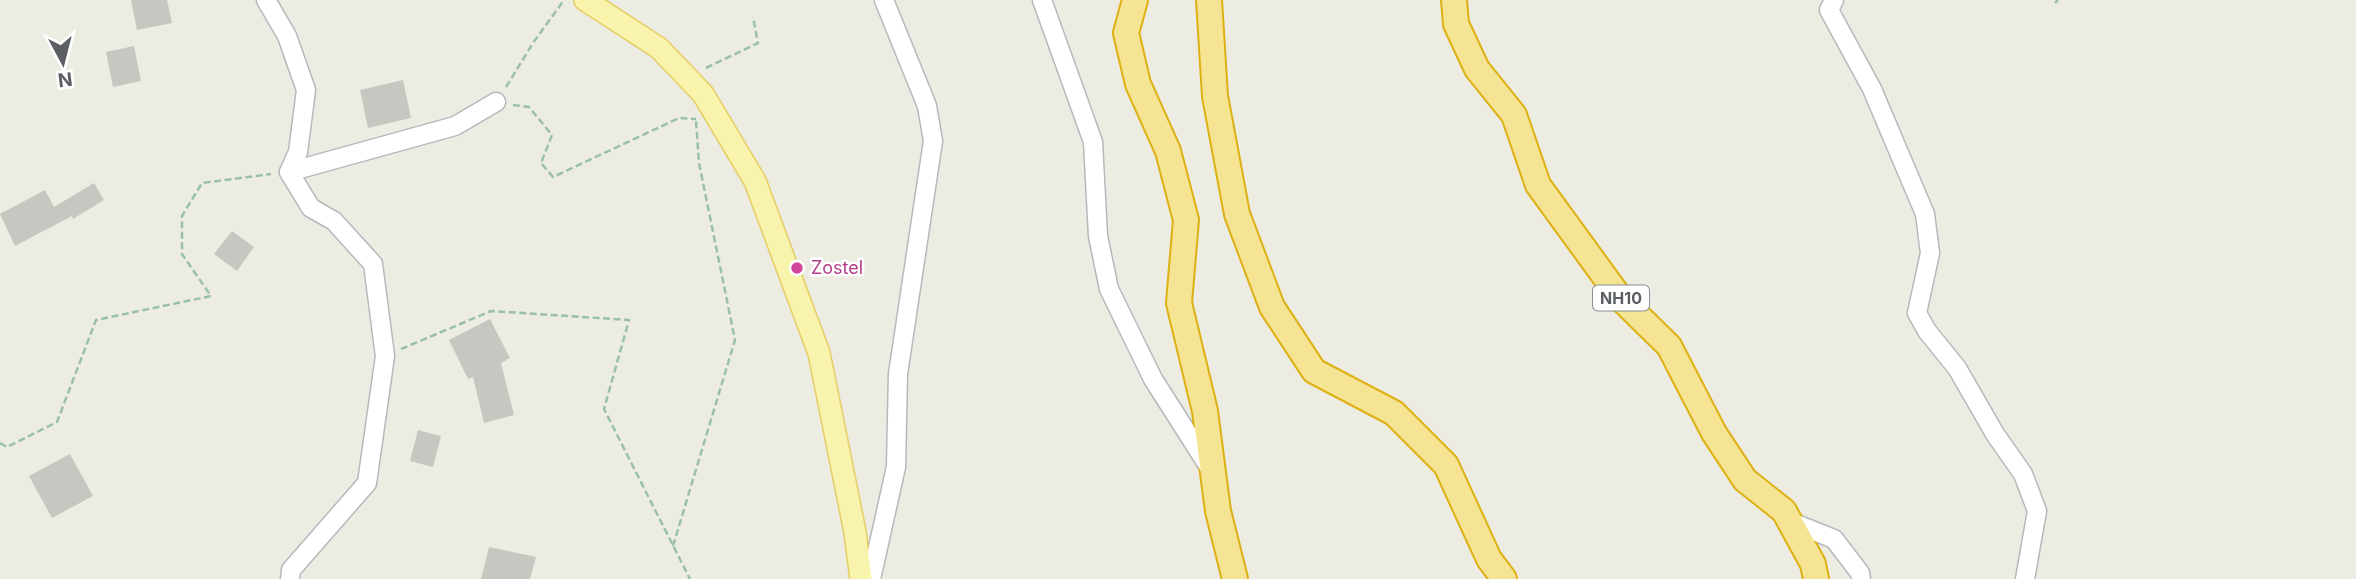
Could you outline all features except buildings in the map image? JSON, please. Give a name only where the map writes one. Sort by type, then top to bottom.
[{"type":"highway","points":[[1135,0],[1126,33],[1138,84],[1168,151],[1186,220],[1179,303],[1205,411],[1218,511],[1235,579]]},
{"type":"highway","points":[[1209,0],[1215,96],[1237,214],[1272,307],[1314,371],[1394,413],[1446,465],[1489,559],[1504,579]]},
{"type":"highway","name":"NH10","points":[[1454,0],[1455,24],[1477,69],[1514,115],[1538,185],[1621,299],[1669,346],[1714,433],[1745,480],[1784,512],[1813,564],[1816,579]]},
{"type":"main road","points":[[584,0],[659,48],[703,94],[755,181],[819,353],[855,532],[861,579]]},
{"type":"street","points":[[266,0],[287,36],[306,90],[298,152],[289,172]]},
{"type":"street","points":[[871,579],[896,467],[898,374],[933,141],[927,106],[884,0]]},
{"type":"street","points":[[1042,0],[1093,142],[1098,236],[1109,289],[1153,379],[1213,473]]},
{"type":"street","points":[[1834,0],[1829,10],[1872,89],[1925,214],[1930,253],[1917,313],[1927,331],[1957,368],[1995,434],[2023,474],[2037,511],[2025,579]]},
{"type":"street","points":[[289,172],[455,126],[496,102]]},
{"type":"street","points":[[289,172],[311,208],[334,221],[373,264],[385,356],[367,483],[290,570],[290,579]]},
{"type":"street","points":[[1789,520],[1834,539],[1860,573],[1861,579]]},
{"type":"path","points":[[564,0],[496,102],[529,107],[552,135],[541,163],[552,177],[679,118],[695,120]]},
{"type":"path","points":[[687,78],[758,43],[753,17]]},
{"type":"path","points":[[673,546],[735,340],[699,163],[695,110]]},
{"type":"path","points":[[0,443],[7,447],[57,422],[96,320],[211,296],[182,254],[182,216],[202,183],[289,172]]},
{"type":"path","points":[[385,356],[491,311],[629,320],[604,409],[690,579]]},
{"type":"place","name":"Zostel","points":[[797,268]]}]
